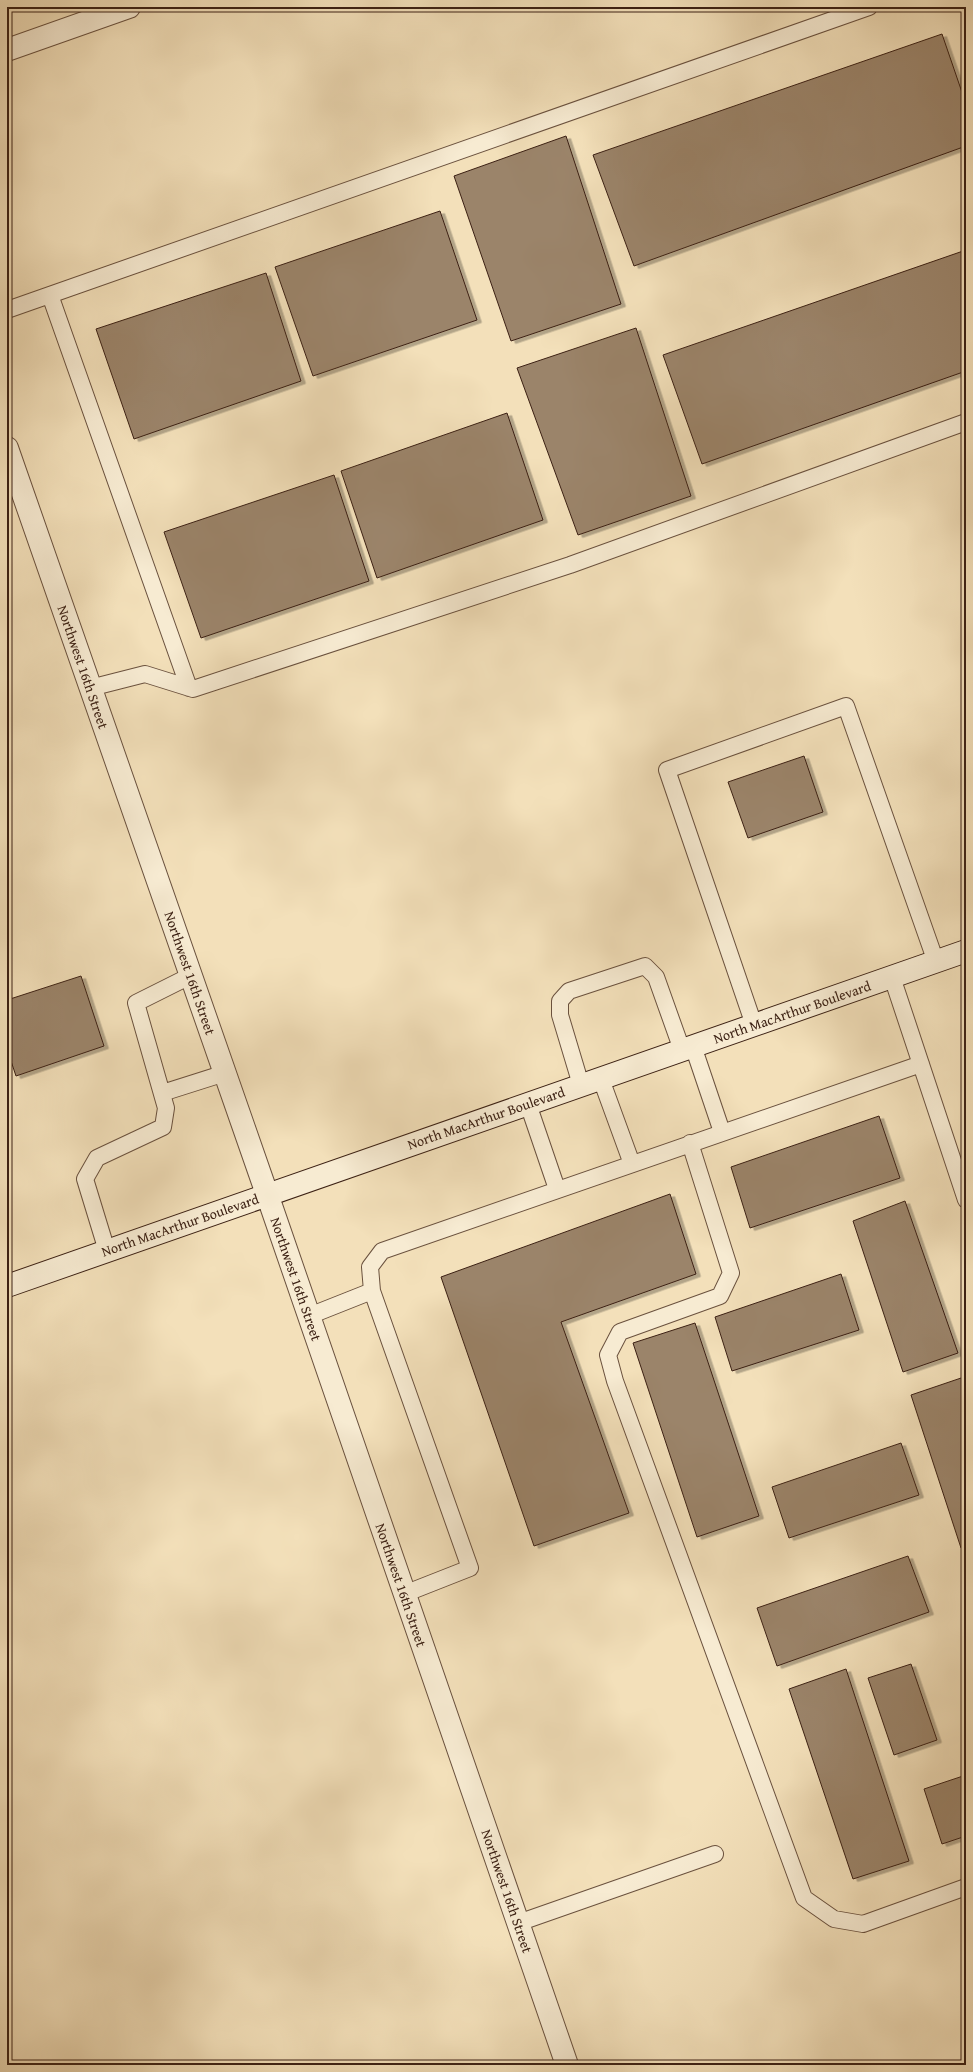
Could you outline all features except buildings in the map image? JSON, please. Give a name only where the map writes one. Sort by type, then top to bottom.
[{"type":"street","points":[[7,50],[129,7]]},
{"type":"street","name":"Northwest 16th Street","points":[[7,448],[267,1194],[567,2065]]},
{"type":"street","name":"North MacArthur Boulevard","points":[[7,1286],[966,951]]},
{"type":"lane","points":[[7,310],[869,7]]},
{"type":"lane","points":[[50,295],[189,688]]},
{"type":"lane","points":[[90,688],[145,674],[193,689],[570,565],[966,422]]},
{"type":"lane","points":[[754,1025],[667,770],[846,706],[936,962]]},
{"type":"lane","points":[[632,1164],[591,1082],[560,1015],[560,1001],[569,991],[645,966],[656,977],[688,1048],[722,1132]]},
{"type":"lane","points":[[107,1251],[85,1179],[98,1158],[163,1127],[166,1108],[136,1003],[190,976]]},
{"type":"lane","points":[[892,978],[966,1200]]},
{"type":"lane","points":[[404,1594],[470,1568],[372,1291],[370,1267],[382,1251],[557,1189],[921,1064]]},
{"type":"lane","points":[[162,1093],[225,1073]]},
{"type":"lane","points":[[528,1104],[557,1189]]},
{"type":"lane","points":[[690,1143],[731,1273],[720,1296],[620,1332],[608,1354],[615,1381],[804,1898],[834,1919],[864,1924],[966,1887]]},
{"type":"lane","points":[[309,1316],[372,1291]]},
{"type":"lane","points":[[518,1923],[716,1854]]}]
